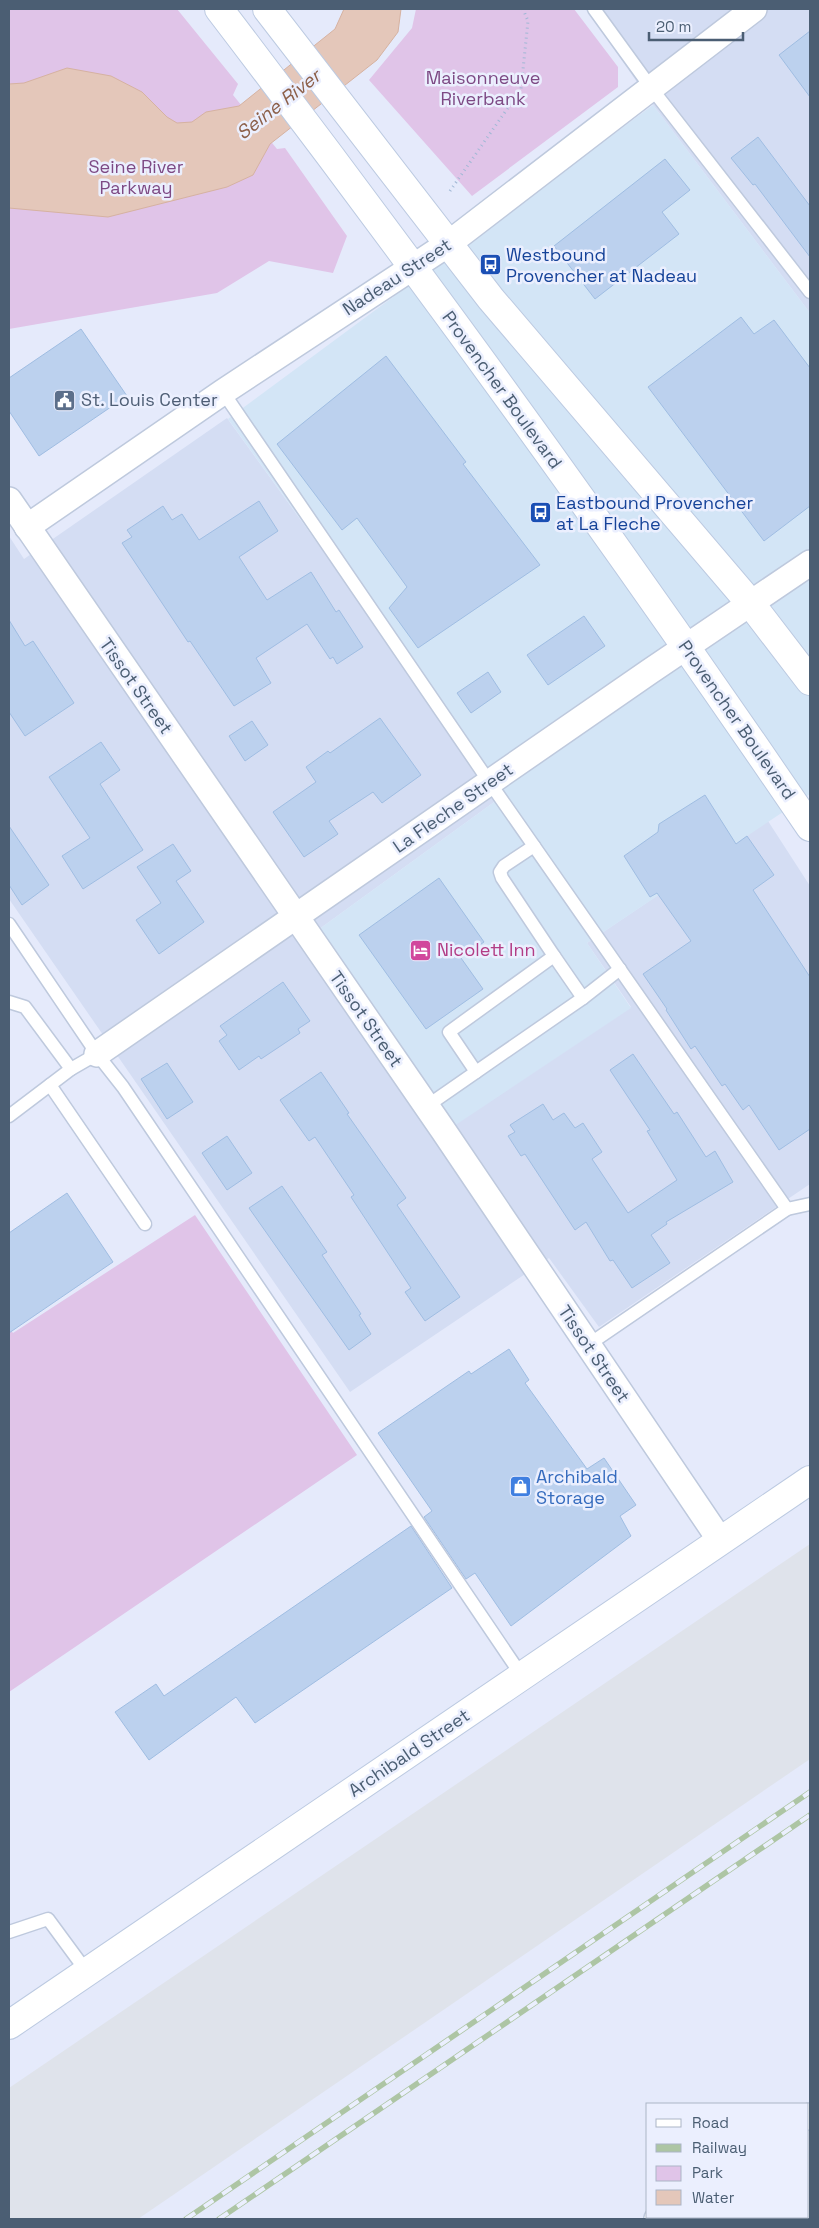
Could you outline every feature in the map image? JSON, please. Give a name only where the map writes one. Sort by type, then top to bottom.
[{"type":"main road","name":"Provencher Boulevard","points":[[219,9],[414,266],[687,647],[810,827]]},
{"type":"main road","points":[[267,9],[491,299],[752,604],[810,681]]},
{"type":"main road","name":"Archibald Street","points":[[9,2025],[810,1480]]},
{"type":"street","name":"Nadeau Street","points":[[27,527],[223,392],[448,244],[754,9]]},
{"type":"street","name":"Tissot Street","points":[[9,500],[295,918],[427,1106],[720,1540]]},
{"type":"street","name":"La Fleche Street","points":[[97,1054],[810,563]]},
{"type":"lane","points":[[594,9],[652,89],[810,292]]},
{"type":"lane","points":[[223,392],[490,783],[787,1209]]},
{"type":"lane","points":[[534,846],[504,866],[500,872],[502,878],[583,998]]},
{"type":"lane","points":[[9,924],[97,1054],[123,1087],[522,1676]]},
{"type":"lane","points":[[476,1072],[449,1032],[554,956]]},
{"type":"lane","points":[[427,1106],[583,998],[620,969]]},
{"type":"lane","points":[[9,1002],[26,1007],[71,1069]]},
{"type":"lane","points":[[9,1116],[71,1069],[97,1054]]},
{"type":"lane","points":[[50,1085],[145,1224]]},
{"type":"lane","points":[[588,1345],[787,1209],[810,1204]]},
{"type":"lane","points":[[9,1932],[48,1919],[87,1972]]},
{"type":"path","points":[[450,191],[521,89],[528,21],[523,9]]},
{"type":"shaded area","points":[[586,9],[810,9],[810,313],[653,105]]},
{"type":"shaded area","points":[[653,105],[810,313],[810,794],[587,943],[631,1008],[433,1140],[300,943],[501,797],[228,419]]},
{"type":"shaded area","points":[[227,418],[501,797],[300,943],[631,1007],[587,943],[768,821],[810,886],[810,1184],[599,1327],[549,1258],[350,1392],[9,899],[9,536],[24,559]]},
{"type":"shaded area","points":[[810,1544],[810,1759],[138,2219],[9,2219],[9,2088]]},
{"type":"shaded area","points":[[809,2116],[810,2219],[657,2219],[809,2218]]},
{"type":"green space","name":"Seine River Parkway","points":[[9,9],[177,9],[238,84],[233,95],[277,149],[285,148],[347,236],[333,273],[269,261],[217,293],[9,329]]},
{"type":"green space","name":"Maisonneuve Riverbank","points":[[416,9],[574,9],[618,67],[618,87],[472,196],[369,80],[412,28]]},
{"type":"green space","points":[[195,1215],[357,1455],[9,1692],[9,1328],[13,1333]]},
{"type":"water","name":"Seine River","points":[[344,9],[401,9],[398,32],[377,60],[270,144],[253,175],[227,187],[108,217],[9,208],[9,84],[24,83],[67,68],[111,76],[142,92],[167,117],[177,123],[192,122],[206,112],[239,106],[335,29]]},
{"type":"building","points":[[810,31],[810,97],[779,55]]},
{"type":"building","points":[[758,137],[810,206],[810,257],[755,184],[753,185],[731,158]]},
{"type":"building","points":[[665,159],[690,190],[662,212],[679,234],[595,299],[554,246]]},
{"type":"building","points":[[741,317],[754,334],[774,320],[810,368],[810,506],[764,541],[648,387]]},
{"type":"building","name":"St. Louis Center","points":[[81,329],[127,396],[39,456],[9,411],[9,378]]},
{"type":"building","points":[[386,356],[466,462],[463,464],[540,565],[418,648],[389,608],[407,587],[357,518],[342,530],[277,444]]},
{"type":"building","points":[[259,501],[278,531],[239,557],[267,600],[311,572],[336,612],[339,610],[363,647],[337,664],[333,657],[330,659],[307,624],[256,658],[271,683],[234,706],[190,641],[188,642],[122,543],[132,537],[127,530],[163,506],[172,520],[182,514],[199,540]]},
{"type":"building","points":[[584,616],[605,646],[548,685],[527,655]]},
{"type":"building","points":[[9,620],[25,646],[33,641],[74,703],[25,736],[9,712]]},
{"type":"building","points":[[488,672],[501,692],[471,713],[457,693]]},
{"type":"building","points":[[380,718],[421,775],[382,803],[373,792],[329,821],[338,834],[304,857],[273,812],[316,782],[306,767],[328,751],[330,753]]},
{"type":"building","points":[[252,721],[268,745],[245,761],[229,736]]},
{"type":"building","points":[[101,742],[120,770],[100,784],[143,850],[83,889],[62,856],[90,838],[49,777]]},
{"type":"building","points":[[705,795],[736,844],[747,836],[774,875],[753,890],[810,977],[810,1129],[779,1150],[749,1105],[743,1110],[725,1084],[722,1086],[695,1046],[691,1049],[643,974],[691,941],[657,893],[650,897],[624,856],[658,832],[659,824]]},
{"type":"building","points":[[9,826],[49,885],[22,905],[9,885]]},
{"type":"building","points":[[173,844],[191,871],[176,881],[204,922],[159,954],[136,920],[161,903],[137,867]]},
{"type":"building","name":"Nicolett Inn","points":[[439,878],[484,942],[461,958],[483,989],[426,1029],[359,935]]},
{"type":"building","points":[[283,982],[310,1021],[298,1029],[300,1033],[261,1059],[259,1056],[239,1070],[219,1041],[227,1035],[220,1026]]},
{"type":"building","points":[[633,1054],[674,1114],[677,1112],[706,1157],[715,1151],[733,1182],[666,1222],[667,1224],[651,1235],[670,1263],[632,1288],[613,1260],[610,1261],[586,1222],[575,1230],[525,1154],[521,1156],[508,1136],[515,1132],[510,1125],[543,1104],[553,1120],[564,1113],[575,1128],[583,1123],[602,1152],[592,1159],[628,1213],[677,1180],[647,1131],[650,1130],[610,1070]]},
{"type":"building","points":[[167,1063],[193,1102],[167,1119],[141,1079]]},
{"type":"building","points":[[321,1072],[349,1113],[347,1114],[406,1198],[397,1205],[460,1297],[425,1321],[405,1292],[411,1288],[351,1197],[354,1195],[315,1137],[309,1141],[280,1100]]},
{"type":"building","points":[[227,1136],[252,1173],[227,1190],[202,1153]]},
{"type":"building","points":[[282,1186],[327,1252],[322,1255],[361,1314],[359,1315],[371,1334],[349,1350],[249,1208]]},
{"type":"building","points":[[67,1193],[113,1262],[9,1333],[9,1233]]},
{"type":"building","name":"Archibald Storage","points":[[509,1349],[529,1380],[525,1383],[587,1469],[604,1458],[636,1505],[620,1516],[631,1536],[511,1626],[475,1573],[466,1579],[424,1517],[432,1511],[378,1433],[469,1371],[471,1374]]},
{"type":"building","points":[[411,1526],[452,1588],[255,1723],[236,1697],[149,1760],[115,1712],[156,1684],[164,1696]]},
{"type":"railway","points":[[186,2219],[810,1792]]},
{"type":"railway","points":[[219,2219],[810,1815]]},
{"type":"place","name":"Westbound Provencher at Nadeau","points":[[490,265]]},
{"type":"place","name":"St. Louis Center","points":[[65,400]]},
{"type":"place","name":"Eastbound Provencher at La Fleche","points":[[540,513]]},
{"type":"place","name":"Nicolett Inn","points":[[421,950]]},
{"type":"place","name":"Archibald Storage","points":[[520,1487]]}]
